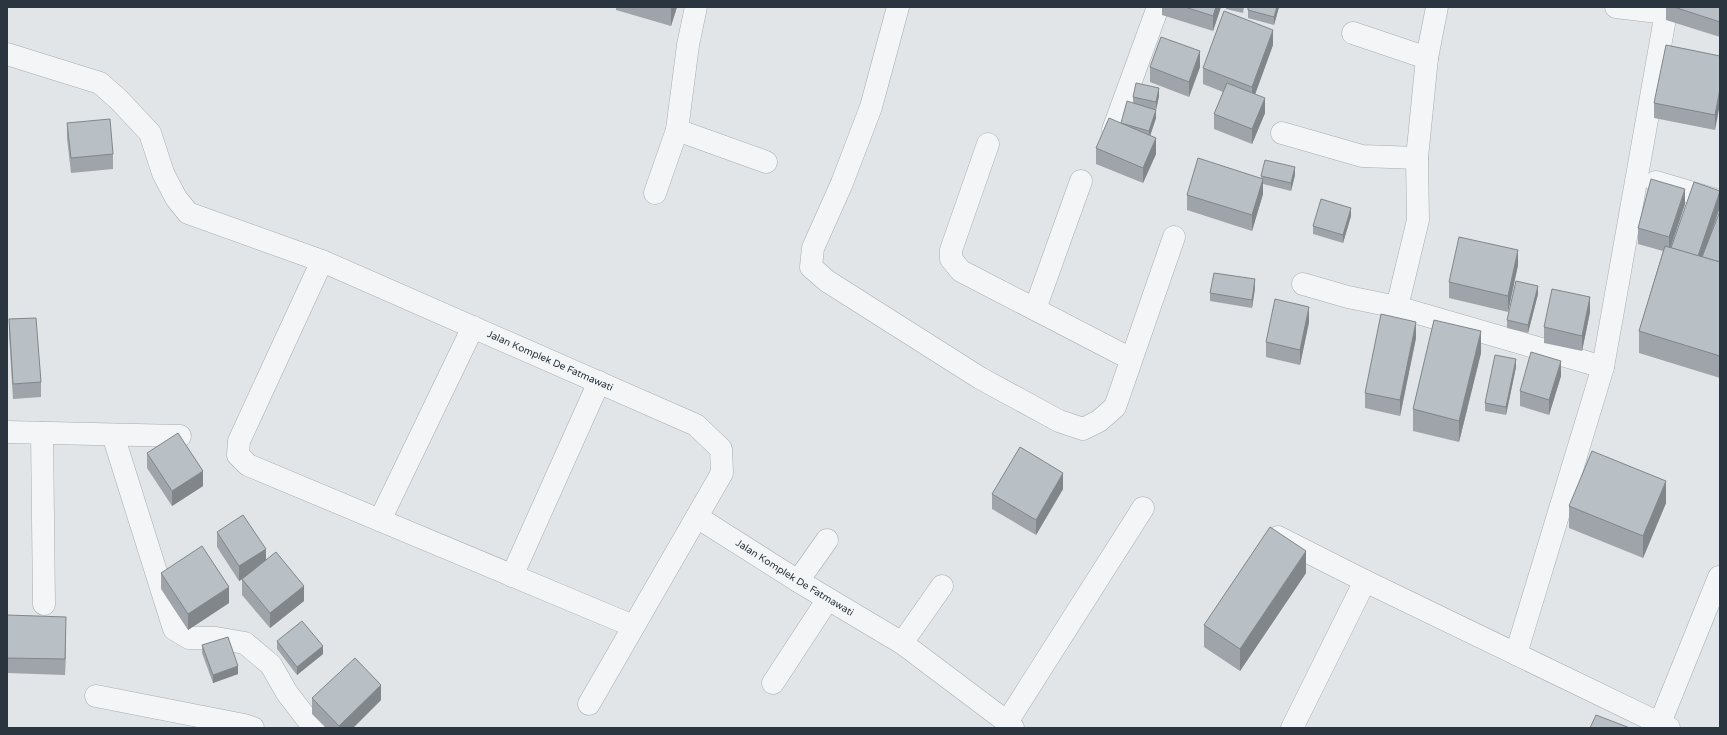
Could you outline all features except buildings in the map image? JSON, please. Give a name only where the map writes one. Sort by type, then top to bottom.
[{"type":"street","points":[[655,193],[677,130],[688,45],[696,7]]},
{"type":"street","points":[[898,7],[871,107],[842,183],[813,248],[811,267],[827,281],[980,378],[1059,421],[1083,429],[1099,421],[1115,406],[1174,237]]},
{"type":"street","points":[[1113,130],[1158,7]]},
{"type":"street","points":[[1397,307],[1418,220],[1417,158],[1427,58],[1437,7]]},
{"type":"street","points":[[1516,654],[1603,366],[1666,10],[1616,7]]},
{"type":"street","points":[[1353,33],[1427,58]]},
{"type":"street","name":"Jalan Komplek De Fatmawati","points":[[7,54],[41,63],[100,83],[150,134],[163,173],[176,198],[188,213],[322,261],[696,425],[721,449],[722,473],[697,517],[828,600],[902,643],[1010,725]]},
{"type":"street","points":[[677,130],[766,162]]},
{"type":"street","points":[[1282,133],[1362,156],[1417,158]]},
{"type":"street","points":[[988,144],[951,250],[951,259],[961,271],[1131,359]]},
{"type":"street","points":[[1636,175],[1720,201]]},
{"type":"street","points":[[1035,309],[1082,181]]},
{"type":"street","points":[[322,261],[238,441],[238,455],[248,465],[634,626]]},
{"type":"street","points":[[1303,284],[1348,297],[1397,307],[1603,366]]},
{"type":"street","points":[[380,520],[473,327]]},
{"type":"street","points":[[512,576],[599,382]]},
{"type":"street","points":[[7,432],[180,436]]},
{"type":"street","points":[[42,433],[44,604]]},
{"type":"street","points":[[113,435],[174,629],[189,638],[216,638],[246,643],[271,665],[287,693],[314,728]]},
{"type":"street","points":[[1010,725],[1144,508]]},
{"type":"street","points":[[589,704],[697,517]]},
{"type":"street","points":[[1269,532],[1365,581],[1662,727],[1720,577]]},
{"type":"street","points":[[798,581],[827,540]]},
{"type":"street","points":[[1292,728],[1365,581]]},
{"type":"street","points":[[902,643],[942,586]]},
{"type":"street","points":[[773,683],[828,600]]},
{"type":"street","points":[[96,696],[253,728]]}]
